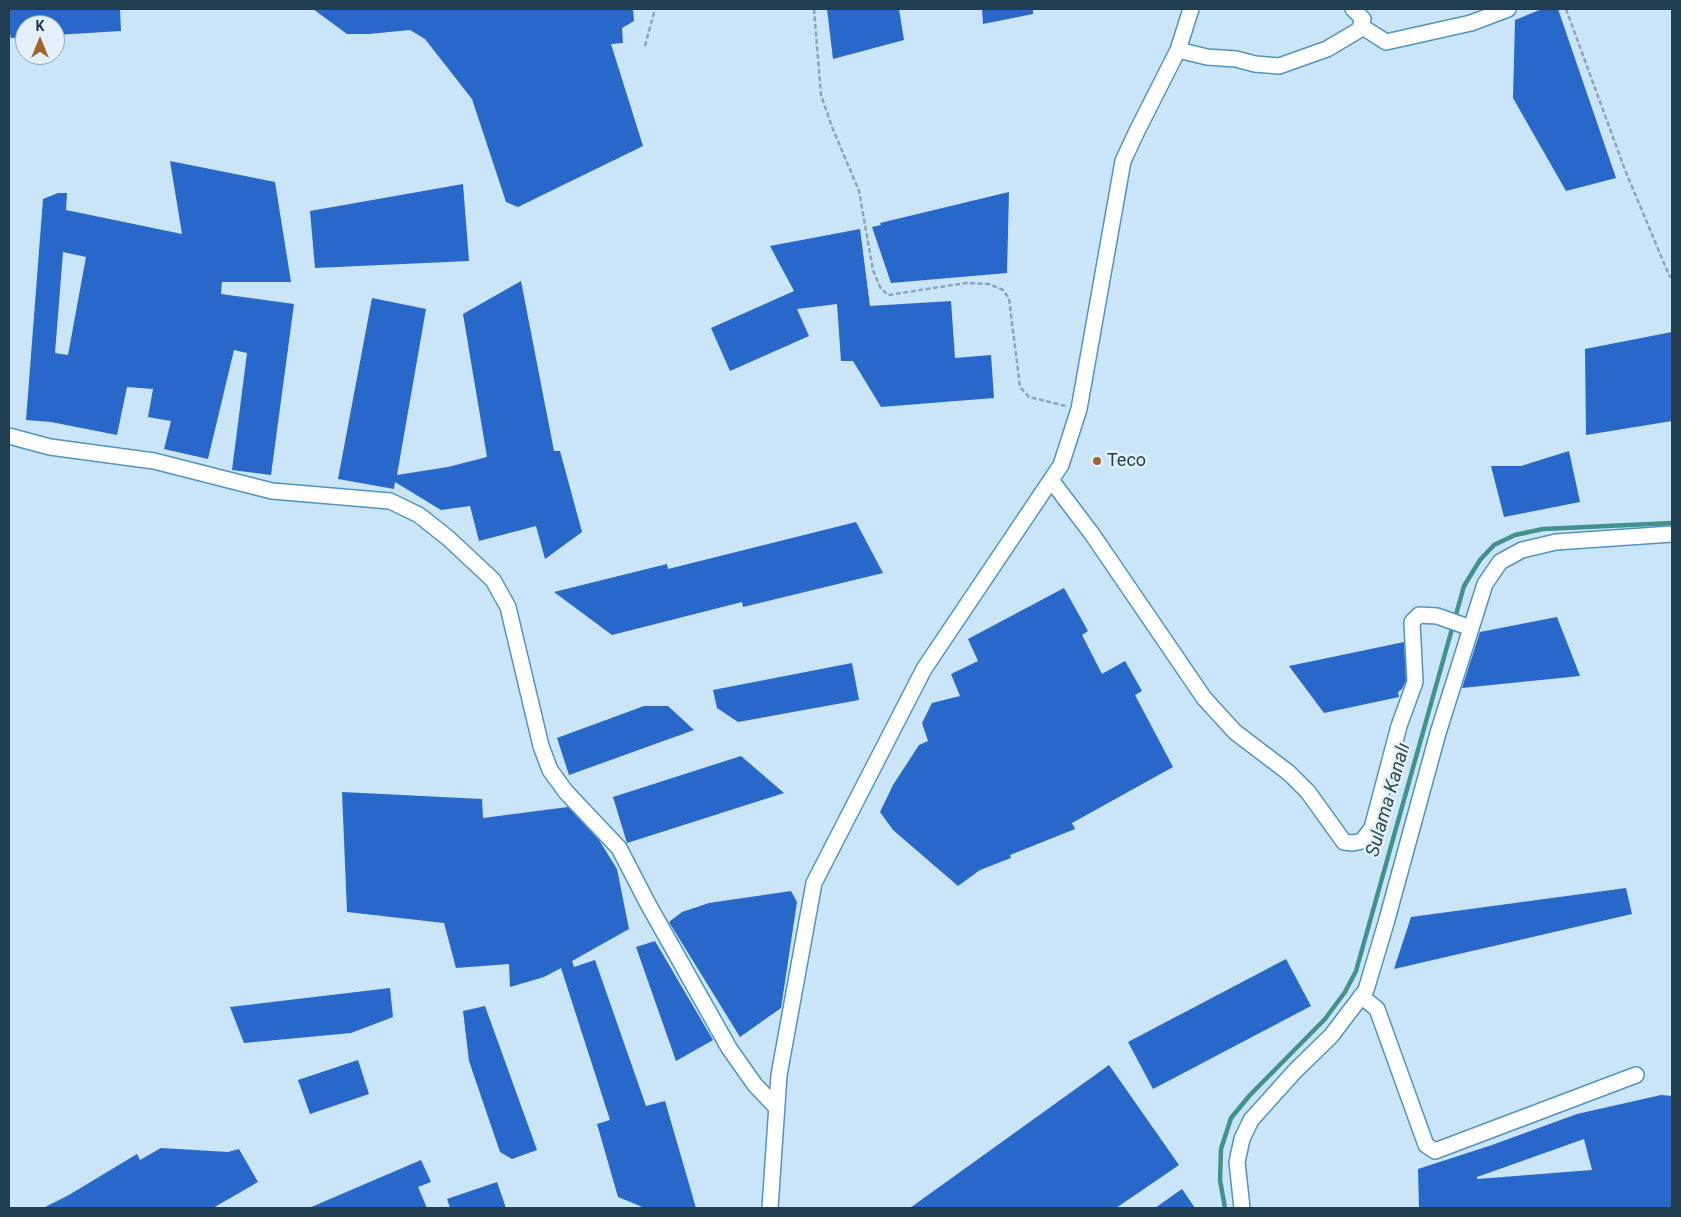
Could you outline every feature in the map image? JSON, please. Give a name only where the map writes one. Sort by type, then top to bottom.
[{"type":"street","points":[[770,1208],[779,1075],[814,883],[924,669],[1061,465],[1078,409],[1123,162],[1178,50],[1190,9]]},
{"type":"street","points":[[1178,50],[1207,57],[1236,59],[1255,64],[1280,66],[1327,49],[1359,30],[1363,19],[1353,9]]},
{"type":"street","points":[[1360,26],[1386,42],[1471,23],[1508,9]]},
{"type":"street","points":[[9,436],[50,447],[154,461],[272,491],[390,501],[419,515],[448,538],[493,580],[508,607],[541,746],[550,770],[566,792],[619,848],[648,904],[729,1048],[755,1085],[777,1108]]},
{"type":"street","points":[[1051,480],[1092,534],[1204,698],[1235,732],[1289,773],[1308,792],[1344,842],[1353,844],[1362,841],[1372,828],[1399,726],[1415,682],[1412,622],[1419,615],[1437,616],[1460,624]]},
{"type":"street","points":[[1242,1208],[1237,1162],[1242,1139],[1251,1120],[1296,1070],[1331,1036],[1366,990],[1438,734],[1460,624],[1485,584],[1500,562],[1522,550],[1556,542],[1672,534]]},
{"type":"street","points":[[1362,996],[1378,1009],[1426,1145],[1435,1151],[1636,1075]]},
{"type":"path","points":[[645,46],[655,9]]},
{"type":"path","points":[[814,9],[821,95],[832,127],[859,191],[873,270],[880,287],[888,295],[966,283],[989,284],[1003,290],[1009,298],[1020,387],[1029,397],[1078,409]]},
{"type":"path","points":[[1566,9],[1625,170],[1672,278]]},
{"type":"building","points":[[9,9],[120,9],[121,31],[65,34],[65,15],[15,15],[15,38],[11,38]]},
{"type":"building","points":[[313,9],[633,9],[634,21],[622,28],[623,43],[611,44],[643,146],[518,207],[506,202],[472,99],[425,39],[410,30],[347,34]]},
{"type":"building","points":[[827,9],[899,9],[904,40],[833,59]]},
{"type":"building","points":[[982,9],[1033,9],[1033,14],[983,24]]},
{"type":"building","points":[[1542,9],[1558,9],[1616,178],[1566,191],[1513,98],[1515,20]]},
{"type":"building","points":[[170,161],[275,182],[291,282],[222,282],[221,294],[294,304],[271,475],[232,470],[247,353],[234,350],[208,459],[164,449],[171,421],[148,417],[153,389],[127,387],[117,435],[51,422],[26,420],[43,199],[58,193],[67,193],[66,210],[182,234]],"holes":[[[63,252],[86,257],[68,355],[55,353]]]},
{"type":"building","points":[[463,184],[469,261],[315,268],[310,211]]},
{"type":"building","points":[[1009,192],[1007,273],[891,283],[872,227],[881,225],[880,223]]},
{"type":"building","points":[[860,229],[870,306],[951,301],[955,358],[991,355],[994,398],[881,407],[853,361],[841,361],[837,304],[797,309],[809,336],[730,371],[711,328],[794,291],[770,246]]},
{"type":"building","points":[[521,281],[554,451],[560,451],[582,532],[545,559],[536,526],[479,541],[470,506],[441,510],[395,482],[394,489],[338,479],[372,298],[426,309],[397,475],[448,467],[487,457],[463,314]]},
{"type":"building","points":[[1672,332],[1672,421],[1586,435],[1585,349]]},
{"type":"building","points":[[1569,451],[1580,502],[1504,517],[1491,466],[1521,466]]},
{"type":"building","points":[[856,522],[883,573],[743,607],[742,602],[612,635],[554,592],[667,564],[668,569]]},
{"type":"building","points":[[1064,588],[1088,631],[1082,635],[1102,674],[1125,661],[1142,691],[1135,695],[1173,767],[1072,823],[1075,829],[1010,855],[1011,858],[980,870],[958,886],[893,830],[880,812],[893,785],[919,745],[928,741],[922,723],[932,703],[960,696],[951,674],[978,661],[968,639]]},
{"type":"building","points":[[1557,617],[1580,676],[1462,688],[1480,632]]},
{"type":"building","points":[[1404,642],[1406,681],[1398,692],[1399,697],[1324,713],[1289,666]]},
{"type":"building","points":[[852,663],[859,700],[738,722],[717,708],[713,690]]},
{"type":"building","points":[[644,706],[668,706],[694,730],[569,775],[557,738]]},
{"type":"building","points":[[741,756],[784,793],[627,843],[613,797]]},
{"type":"building","points":[[342,792],[482,799],[483,818],[568,807],[599,840],[617,869],[629,929],[572,961],[574,967],[595,960],[646,1106],[665,1101],[696,1208],[645,1208],[618,1197],[597,1124],[610,1120],[561,968],[544,977],[510,987],[509,964],[456,968],[444,923],[347,912]]},
{"type":"building","points":[[1626,888],[1632,914],[1394,969],[1411,917]]},
{"type":"building","points":[[791,891],[797,902],[781,1008],[740,1037],[669,922],[682,912],[709,903]]},
{"type":"building","points":[[655,941],[713,1040],[676,1061],[636,947]]},
{"type":"building","points":[[1286,959],[1311,1006],[1153,1089],[1128,1042]]},
{"type":"building","points":[[390,988],[393,1017],[351,1033],[244,1043],[230,1007]]},
{"type":"building","points":[[485,1006],[537,1150],[512,1159],[500,1152],[469,1061],[463,1011]]},
{"type":"building","points":[[358,1060],[369,1094],[310,1114],[298,1080]]},
{"type":"building","points":[[1109,1065],[1179,1165],[1116,1208],[910,1208]]},
{"type":"building","points":[[1661,1095],[1672,1096],[1672,1208],[1419,1208],[1418,1169],[1492,1145],[1577,1114]],"holes":[[[1584,1139],[1592,1170],[1477,1179],[1477,1177]]]},
{"type":"building","points":[[161,1148],[228,1152],[239,1149],[258,1182],[213,1208],[43,1208],[69,1195],[137,1154],[140,1160]]},
{"type":"building","points":[[421,1160],[431,1182],[418,1187],[427,1208],[309,1208]]},
{"type":"building","points":[[497,1182],[506,1208],[450,1208],[447,1199]]},
{"type":"building","points":[[1182,1189],[1195,1208],[1155,1208]]},
{"type":"waterway","name":"Sulama Kanalı","points":[[1225,1208],[1220,1180],[1221,1149],[1231,1118],[1250,1095],[1325,1019],[1345,992],[1356,971],[1464,586],[1480,560],[1494,545],[1515,535],[1543,529],[1672,523]]},
{"type":"place","name":"Teco","points":[[1097,461]]}]
